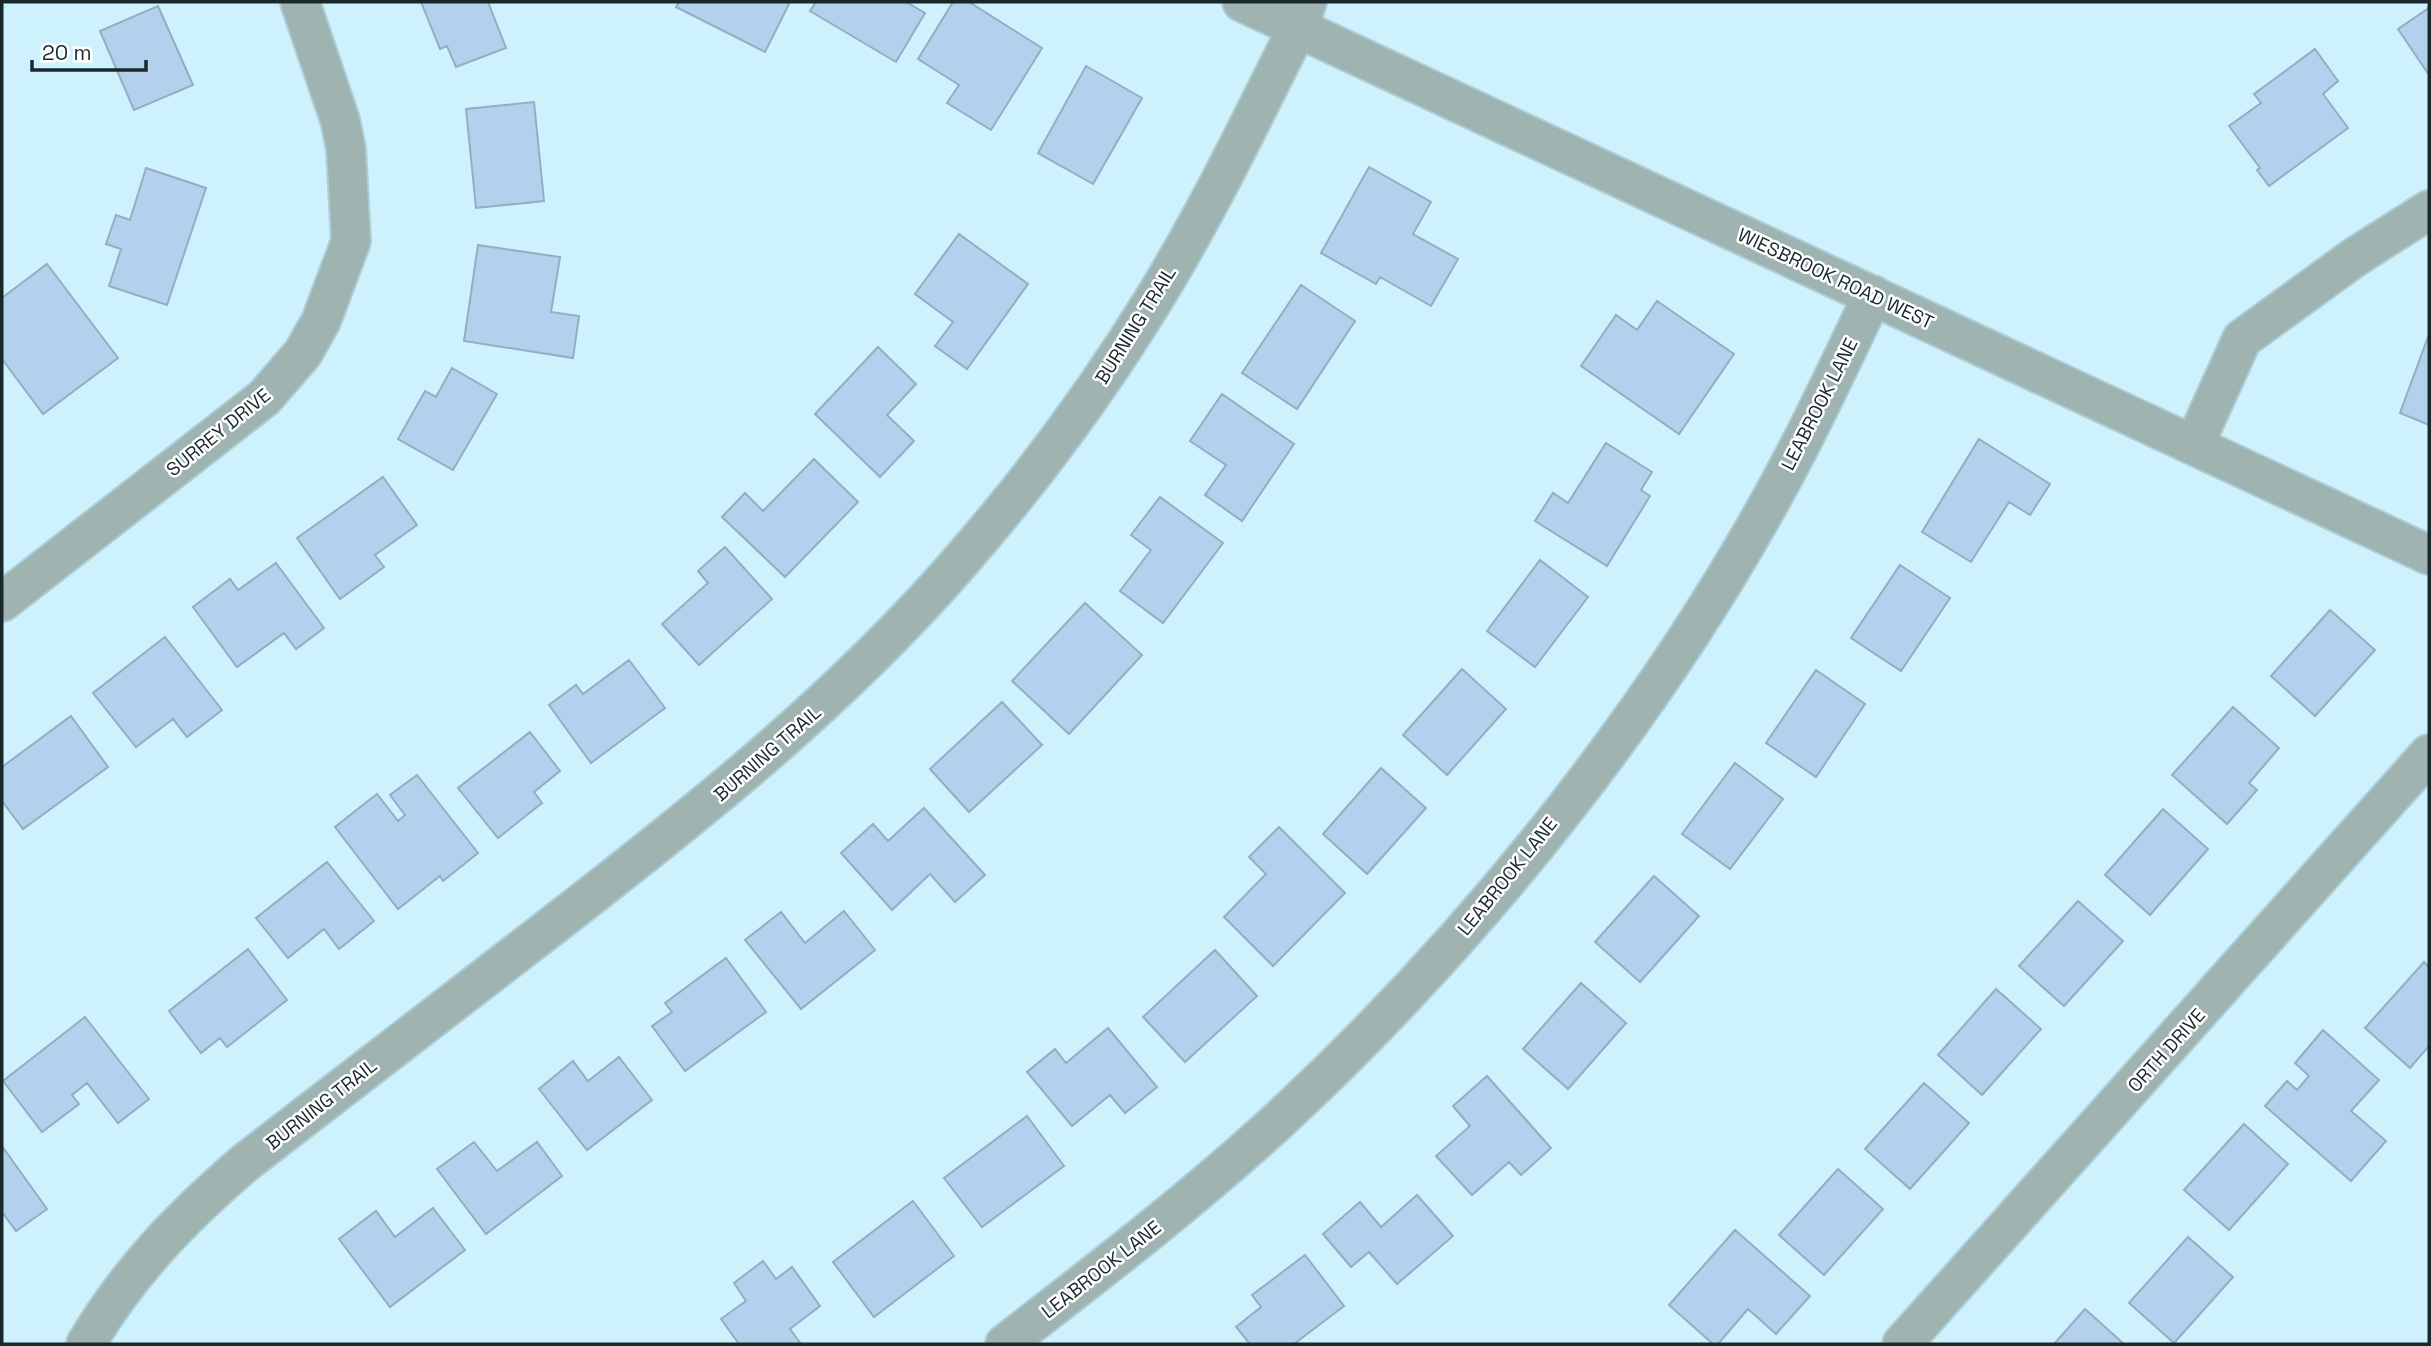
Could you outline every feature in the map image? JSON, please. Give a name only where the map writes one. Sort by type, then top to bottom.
[{"type":"street","name":"SURREY DRIVE","points":[[2,602],[264,398],[303,353],[321,321],[351,241],[346,149],[340,120],[300,2]]},
{"type":"street","name":"WIESBROOK ROAD WEST","points":[[1242,2],[1302,14],[1873,295],[2429,555]]},
{"type":"street","name":"BURNING TRAIL","points":[[86,1344],[110,1304],[143,1260],[187,1213],[246,1162],[709,804],[807,720],[928,597],[996,519],[1059,440],[1155,298],[1222,180],[1302,14]]},
{"type":"street","points":[[2194,445],[2242,339],[2355,257],[2429,210]]},
{"type":"street","name":"LEABROOK LANE","points":[[1005,1344],[1155,1227],[1279,1120],[1373,1028],[1514,871],[1628,723],[1734,560],[1796,452],[1873,295]]},
{"type":"street","name":"ORTH DRIVE","points":[[1902,1344],[2429,754]]},
{"type":"building","points":[[421,2],[488,2],[506,48],[456,67],[447,46],[440,49]]},
{"type":"building","points":[[679,2],[790,2],[765,52],[676,7]]},
{"type":"building","points":[[816,2],[906,2],[925,13],[896,62],[810,11]]},
{"type":"building","points":[[953,2],[969,2],[1042,48],[991,130],[947,103],[959,85],[918,59]]},
{"type":"building","points":[[158,6],[193,85],[134,110],[100,31]]},
{"type":"building","points":[[2429,8],[2429,75],[2398,29]]},
{"type":"building","points":[[2315,49],[2338,81],[2323,94],[2348,128],[2269,186],[2257,170],[2260,168],[2229,126],[2261,103],[2254,94]]},
{"type":"building","points":[[1086,66],[1142,98],[1093,184],[1038,153]]},
{"type":"building","points":[[534,102],[544,201],[476,208],[466,109]]},
{"type":"building","points":[[1369,167],[1431,202],[1413,234],[1458,259],[1431,306],[1380,277],[1376,284],[1321,253]]},
{"type":"building","points":[[146,168],[206,188],[167,305],[109,286],[121,249],[106,244],[116,215],[130,220]]},
{"type":"building","points":[[959,234],[1028,284],[967,369],[935,346],[953,322],[915,294]]},
{"type":"building","points":[[478,245],[560,257],[551,312],[579,316],[573,358],[464,341]]},
{"type":"building","points":[[47,264],[118,358],[43,414],[2,359],[2,298]]},
{"type":"building","points":[[1301,285],[1355,321],[1297,409],[1242,373]]},
{"type":"building","points":[[1657,301],[1734,354],[1679,434],[1581,366],[1616,315],[1637,330]]},
{"type":"building","points":[[2429,337],[2429,425],[2400,413]]},
{"type":"building","points":[[878,347],[916,384],[887,415],[914,441],[880,477],[815,414]]},
{"type":"building","points":[[452,368],[497,394],[453,470],[398,439],[425,391],[436,397]]},
{"type":"building","points":[[1222,394],[1294,444],[1242,521],[1205,495],[1226,465],[1190,441]]},
{"type":"building","points":[[1979,439],[2050,484],[2030,515],[2009,502],[1971,562],[1922,532]]},
{"type":"building","points":[[1606,443],[1652,472],[1641,490],[1650,496],[1607,566],[1535,521],[1553,493],[1568,503]]},
{"type":"building","points":[[814,459],[858,502],[785,577],[722,517],[745,493],[763,511]]},
{"type":"building","points":[[383,477],[417,525],[375,555],[384,567],[340,599],[297,538]]},
{"type":"building","points":[[1160,497],[1223,543],[1163,623],[1120,591],[1151,550],[1131,535]]},
{"type":"building","points":[[725,547],[772,599],[699,665],[662,624],[708,583],[698,571]]},
{"type":"building","points":[[1540,560],[1588,597],[1535,667],[1487,631]]},
{"type":"building","points":[[276,563],[324,628],[296,649],[284,633],[237,667],[193,607],[230,579],[238,590]]},
{"type":"building","points":[[1900,565],[1950,598],[1901,671],[1851,638]]},
{"type":"building","points":[[1085,603],[1142,655],[1069,734],[1012,681]]},
{"type":"building","points":[[2330,610],[2375,650],[2315,716],[2271,676]]},
{"type":"building","points":[[165,637],[222,710],[187,737],[173,719],[136,747],[93,693]]},
{"type":"building","points":[[629,660],[665,708],[591,763],[549,705],[576,685],[583,694]]},
{"type":"building","points":[[1462,669],[1506,709],[1447,775],[1403,735]]},
{"type":"building","points":[[1816,670],[1865,704],[1816,777],[1766,743]]},
{"type":"building","points":[[1002,702],[1042,745],[969,812],[930,769]]},
{"type":"building","points":[[2233,707],[2279,748],[2249,783],[2257,790],[2227,824],[2172,775]]},
{"type":"building","points":[[71,716],[108,767],[23,829],[2,801],[2,767]]},
{"type":"building","points":[[530,732],[560,771],[534,792],[542,803],[498,838],[458,788]]},
{"type":"building","points":[[1735,763],[1783,799],[1730,869],[1682,834]]},
{"type":"building","points":[[1381,768],[1426,808],[1367,874],[1323,834]]},
{"type":"building","points":[[417,775],[478,853],[443,881],[440,876],[398,909],[335,827],[377,794],[398,821],[405,815],[390,795]]},
{"type":"building","points":[[924,808],[985,875],[955,902],[930,874],[892,910],[841,853],[873,824],[888,841]]},
{"type":"building","points":[[2163,809],[2208,849],[2150,915],[2105,875]]},
{"type":"building","points":[[1279,827],[1345,893],[1273,966],[1224,917],[1266,874],[1249,857]]},
{"type":"building","points":[[327,862],[374,921],[339,949],[324,929],[288,958],[256,918]]},
{"type":"building","points":[[1654,876],[1699,916],[1640,982],[1595,942]]},
{"type":"building","points":[[2078,901],[2123,941],[2064,1006],[2019,966]]},
{"type":"building","points":[[844,911],[875,950],[801,1009],[745,940],[781,912],[805,943]]},
{"type":"building","points":[[248,949],[287,1000],[227,1047],[220,1038],[201,1053],[169,1011]]},
{"type":"building","points":[[1215,950],[1257,996],[1185,1062],[1143,1017]]},
{"type":"building","points":[[726,958],[766,1012],[685,1071],[652,1026],[672,1012],[665,1003]]},
{"type":"building","points":[[2424,962],[2429,967],[2429,1046],[2410,1068],[2365,1028]]},
{"type":"building","points":[[1581,983],[1626,1023],[1568,1089],[1523,1049]]},
{"type":"building","points":[[1996,989],[2041,1029],[1982,1095],[1938,1055]]},
{"type":"building","points":[[85,1017],[149,1099],[118,1123],[87,1083],[72,1095],[79,1104],[42,1132],[3,1081]]},
{"type":"building","points":[[1108,1028],[1157,1087],[1125,1113],[1110,1095],[1072,1126],[1027,1072],[1055,1049],[1066,1063]]},
{"type":"building","points":[[2323,1030],[2379,1080],[2351,1111],[2386,1141],[2351,1181],[2265,1106],[2287,1081],[2297,1090],[2309,1076],[2295,1063]]},
{"type":"building","points":[[619,1057],[652,1100],[587,1150],[539,1089],[573,1061],[588,1081]]},
{"type":"building","points":[[1487,1076],[1551,1148],[1521,1175],[1509,1162],[1472,1195],[1436,1156],[1470,1126],[1453,1106]]},
{"type":"building","points":[[1924,1083],[1969,1123],[1910,1189],[1865,1149]]},
{"type":"building","points":[[1027,1116],[1064,1166],[982,1227],[944,1178]]},
{"type":"building","points":[[2244,1124],[2288,1164],[2229,1230],[2184,1190]]},
{"type":"building","points":[[474,1142],[497,1171],[537,1142],[562,1176],[486,1234],[437,1169]]},
{"type":"building","points":[[2,1146],[47,1209],[16,1231],[2,1212]]},
{"type":"building","points":[[1838,1169],[1883,1209],[1824,1275],[1779,1235]]},
{"type":"building","points":[[1417,1195],[1453,1236],[1397,1284],[1369,1252],[1351,1267],[1323,1234],[1360,1202],[1381,1227]]},
{"type":"building","points":[[913,1201],[954,1256],[874,1317],[833,1262]]},
{"type":"building","points":[[433,1208],[465,1250],[390,1307],[339,1239],[376,1211],[395,1237]]},
{"type":"building","points":[[1735,1230],[1810,1296],[1776,1334],[1748,1309],[1718,1344],[1713,1344],[1669,1305]]},
{"type":"building","points":[[2188,1237],[2233,1277],[2174,1343],[2129,1303]]},
{"type":"building","points":[[1305,1255],[1344,1306],[1294,1344],[1250,1344],[1236,1327],[1261,1307],[1252,1295]]},
{"type":"building","points":[[763,1261],[776,1279],[792,1267],[820,1306],[790,1329],[801,1344],[739,1344],[721,1319],[746,1301],[734,1283]]},
{"type":"building","points":[[2085,1309],[2124,1344],[2054,1344]]}]
